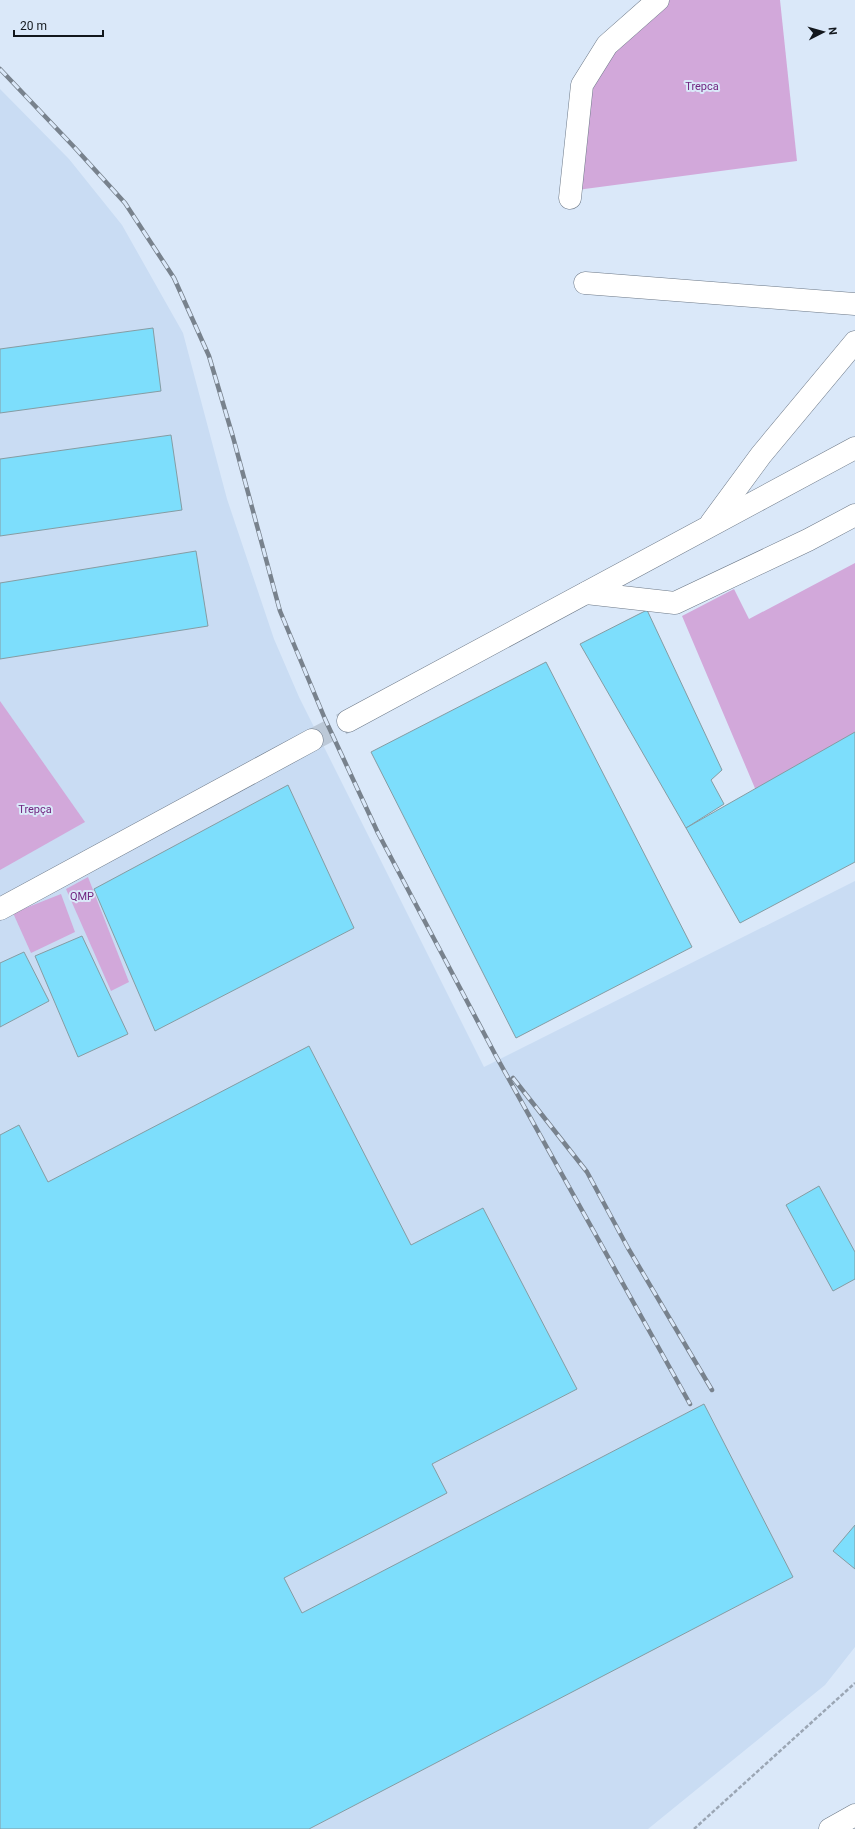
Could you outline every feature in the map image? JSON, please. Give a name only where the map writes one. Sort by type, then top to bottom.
[{"type":"street","points":[[570,198],[582,85],[607,44],[658,0]]},
{"type":"street","points":[[585,283],[855,304]]},
{"type":"street","points":[[708,527],[761,455],[855,342]]},
{"type":"street","points":[[348,721],[855,448]]},
{"type":"street","points":[[586,593],[675,603],[808,540],[855,515]]},
{"type":"street","points":[[0,909],[312,740]]},
{"type":"street","points":[[830,1829],[855,1815]]},
{"type":"path","points":[[694,1829],[855,1683]]},
{"type":"shaded area","points":[[0,89],[69,159],[122,225],[183,333],[227,499],[274,639],[299,697],[484,1067],[855,881],[855,1647],[825,1685],[648,1829],[0,1829]]},
{"type":"green space","name":"Trepca","points":[[670,0],[780,0],[797,161],[577,190],[587,102],[608,54]]},
{"type":"green space","points":[[855,563],[855,735],[757,793],[682,616],[734,589],[749,619]]},
{"type":"green space","name":"Trepça","points":[[0,701],[85,822],[0,870]]},
{"type":"green space","name":"QMP","points":[[88,877],[129,982],[111,991],[66,889]]},
{"type":"green space","name":"QMP","points":[[61,894],[75,932],[31,953],[13,913]]},
{"type":"building","points":[[153,328],[161,391],[0,413],[0,349]]},
{"type":"building","points":[[171,435],[182,510],[0,536],[0,459]]},
{"type":"building","points":[[196,551],[208,626],[0,659],[0,583]]},
{"type":"building","points":[[647,610],[722,770],[711,780],[724,804],[686,828],[580,644]]},
{"type":"building","points":[[546,662],[692,947],[516,1038],[371,752]]},
{"type":"building","points":[[855,732],[855,862],[740,923],[686,828]]},
{"type":"building","points":[[288,785],[354,928],[155,1031],[94,889]]},
{"type":"building","points":[[82,936],[128,1034],[78,1057],[35,956]]},
{"type":"building","points":[[24,952],[49,1001],[0,1027],[0,963]]},
{"type":"building","points":[[309,1046],[411,1245],[483,1208],[577,1389],[432,1464],[447,1493],[284,1578],[302,1613],[704,1404],[793,1577],[309,1829],[0,1829],[0,1135],[19,1125],[48,1182]]},
{"type":"building","points":[[819,1186],[855,1252],[855,1279],[833,1291],[786,1205]]},
{"type":"building","points":[[855,1525],[855,1569],[833,1551]]},
{"type":"tunnel","points":[[312,740],[348,721]]},
{"type":"railway","points":[[0,69],[125,203],[174,278],[209,356],[233,437],[280,611],[325,719],[378,833],[496,1056],[690,1404]]},
{"type":"railway","points":[[513,1078],[587,1172],[628,1248],[712,1390]]}]
